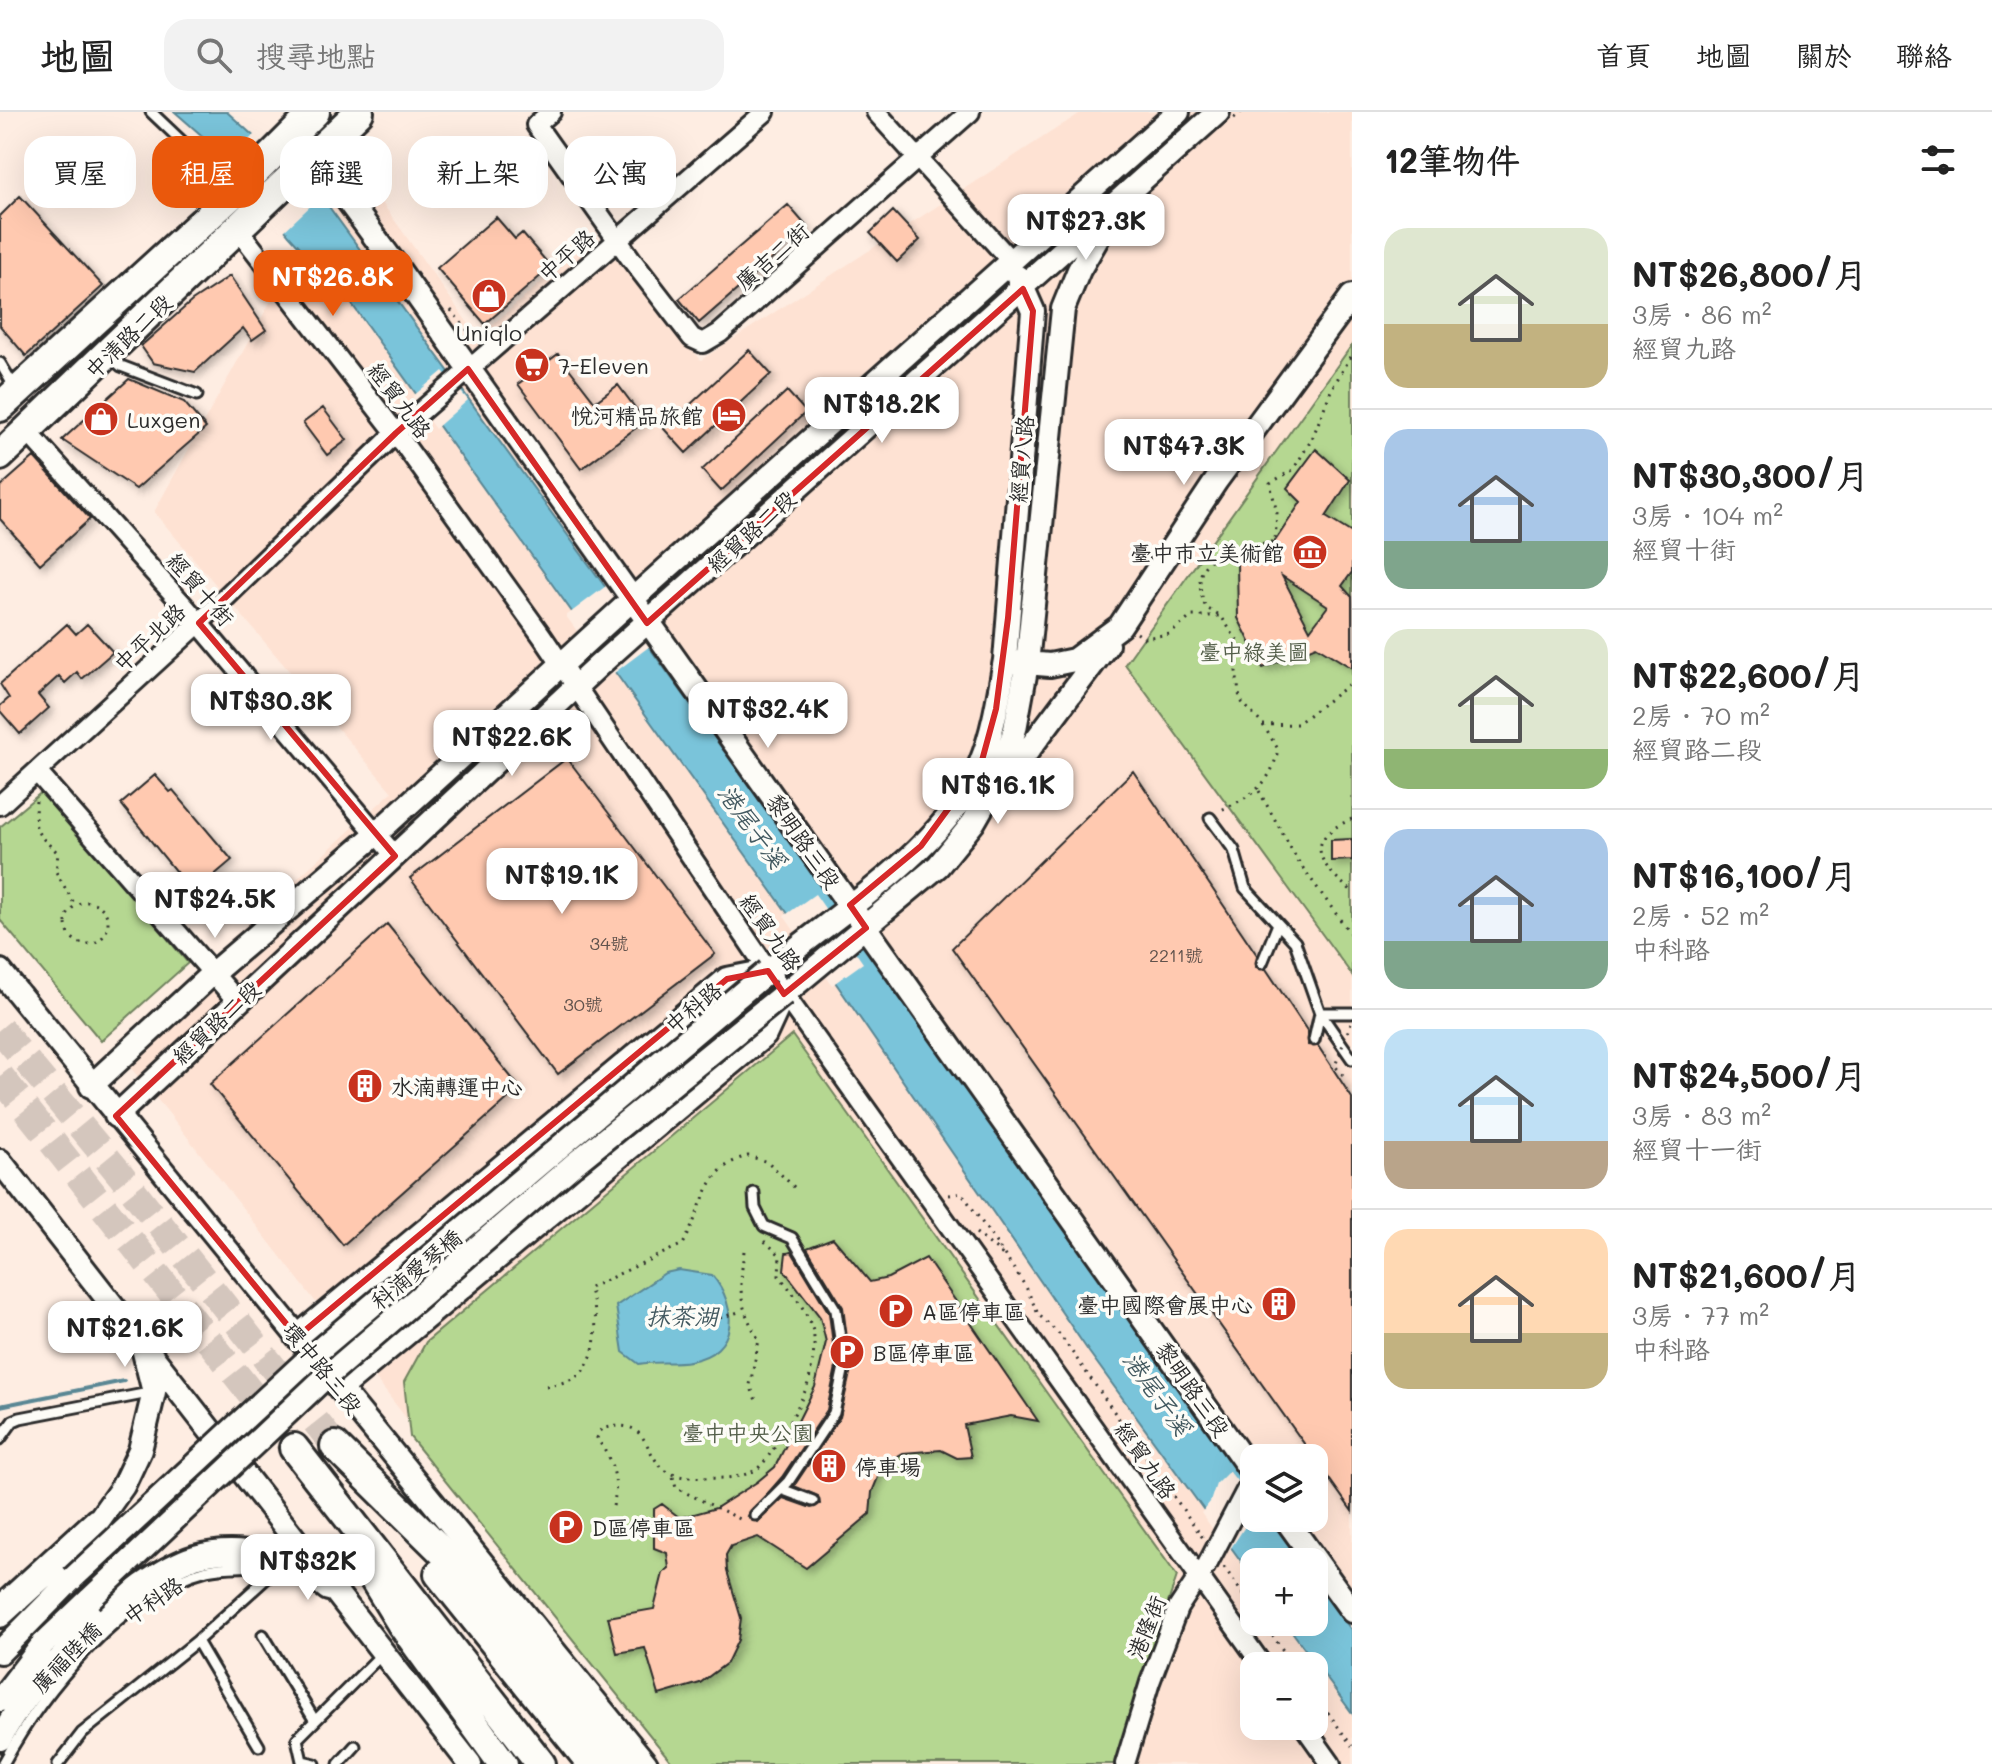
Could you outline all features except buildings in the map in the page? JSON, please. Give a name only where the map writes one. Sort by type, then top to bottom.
[{"type":"main road","points":[[291,136],[315,112]]},
{"type":"main road","points":[[334,136],[359,112]]},
{"type":"main road","points":[[242,211],[280,152]]},
{"type":"main road","points":[[242,211],[280,182]]},
{"type":"main road","name":"中清路二段","points":[[0,456],[108,356],[242,211]]},
{"type":"main road","name":"中清路二段","points":[[7,399],[242,211]]},
{"type":"main road","points":[[592,1764],[335,1446],[457,1566],[623,1764]]},
{"type":"main road","points":[[503,1764],[401,1623],[294,1448],[541,1764]]},
{"type":"street","points":[[551,112],[536,125],[619,241]]},
{"type":"street","name":"中平路","points":[[402,427],[765,112]]},
{"type":"street","name":"經貿八路","points":[[876,112],[1030,282],[1055,300],[1060,325]]},
{"type":"street","name":"廣吉二街","points":[[619,241],[692,338],[703,343],[732,322],[970,112]]},
{"type":"street","name":"經貿路二段","points":[[91,1086],[213,973],[375,835],[627,604],[1178,112]]},
{"type":"street","name":"經貿路二段","points":[[116,1116],[598,666],[1119,201],[1224,117]]},
{"type":"street","name":"經貿八路","points":[[1027,664],[1060,325],[1079,270],[1119,201]]},
{"type":"street","name":"黎明路三段","points":[[351,208],[383,248],[462,374],[627,604],[850,905],[1240,1460]]},
{"type":"street","name":"經貿九路","points":[[242,211],[402,427],[575,688],[1209,1568],[1255,1652]]},
{"type":"street","name":"經貿八路","points":[[1005,660],[1033,311],[1030,282]]},
{"type":"street","points":[[340,1389],[765,1035],[790,989],[938,866],[1126,628],[1216,481],[1352,296]]},
{"type":"street","name":"中平北路","points":[[0,805],[199,623],[402,427]]},
{"type":"street","name":"經貿十街","points":[[27,431],[199,623],[395,856]]},
{"type":"street","points":[[1005,660],[1050,665],[1074,660],[1126,628]]},
{"type":"street","name":"中科路","points":[[297,1337],[727,979],[775,965],[921,846],[955,807],[981,764],[1005,660]]},
{"type":"street","points":[[973,823],[1000,776],[1015,729],[1027,664]]},
{"type":"street","points":[[37,772],[238,1002]]},
{"type":"street","name":"科湳愛琴橋","points":[[66,1570],[305,1362],[775,965]]},
{"type":"street","name":"環中路二段","points":[[0,971],[646,1764]]},
{"type":"street","name":"科湳愛琴橋","points":[[90,1599],[319,1383],[573,1165],[790,989]]},
{"type":"street","points":[[0,1161],[470,1764]]},
{"type":"street","points":[[0,1652],[66,1570],[123,1486],[140,1450],[154,1392],[139,1336]]},
{"type":"street","name":"港隆街","points":[[1125,1764],[1150,1682],[1178,1608],[1209,1568],[1240,1505]]},
{"type":"street","points":[[1295,1532],[1352,1611]]},
{"type":"street","name":"廣福陸橋","points":[[0,1739],[46,1670],[106,1616],[168,1571],[195,1557],[245,1553],[284,1563]]},
{"type":"street","points":[[284,1563],[318,1580],[353,1610]]},
{"type":"street","points":[[0,1616],[66,1570]]},
{"type":"street","name":"廣福陸橋","points":[[0,1700],[43,1644],[90,1599]]},
{"type":"street","points":[[1314,1740],[1331,1764]]},
{"type":"lane","points":[[151,112],[242,211]]},
{"type":"lane","points":[[108,356],[121,366],[197,395]]},
{"type":"lane","points":[[0,363],[7,399]]},
{"type":"lane","points":[[1210,818],[1234,850],[1245,888],[1295,942],[1320,1013],[1352,1059]]},
{"type":"lane","points":[[1262,963],[1278,924]]},
{"type":"lane","points":[[1320,1013],[1352,1013]]},
{"type":"lane","points":[[1314,1040],[1320,1013]]},
{"type":"lane","points":[[754,1193],[764,1226],[792,1238],[836,1310],[844,1367],[834,1413],[781,1489],[755,1515]]},
{"type":"lane","points":[[0,1439],[13,1421],[20,1418],[154,1392]]},
{"type":"lane","points":[[0,1599],[108,1498],[154,1392]]},
{"type":"lane","points":[[781,1489],[813,1501]]},
{"type":"lane","points":[[58,1764],[82,1733],[197,1641],[284,1563]]},
{"type":"lane","name":"中科路","points":[[3,1764],[56,1683],[143,1603],[173,1583],[208,1570],[284,1563]]},
{"type":"lane","points":[[263,1635],[315,1721]]},
{"type":"lane","points":[[197,1641],[259,1746]]},
{"type":"lane","points":[[315,1764],[302,1761],[297,1739],[384,1651]]},
{"type":"lane","points":[[339,1764],[355,1746]]},
{"type":"path","points":[[1224,117],[1241,112]]},
{"type":"path","points":[[1210,818],[1259,791],[1274,770],[1278,749],[1263,725],[1240,700],[1236,671],[1238,642],[1221,616],[1206,608],[1198,588],[1204,569],[1222,550],[1275,541],[1277,513],[1270,483],[1293,470],[1312,439],[1332,388],[1352,355]]},
{"type":"path","points":[[1126,628],[1144,638],[1170,634],[1192,616],[1221,616]]},
{"type":"path","points":[[1263,725],[1297,724],[1352,682]]},
{"type":"path","points":[[1259,791],[1298,861],[1352,936]]},
{"type":"path","points":[[36,801],[34,825],[37,834],[58,853],[56,872],[75,905]]},
{"type":"path","points":[[1352,819],[1323,837],[1319,849],[1326,870],[1352,891]]},
{"type":"path","points":[[89,902],[101,908],[108,920],[101,939],[88,944],[70,936],[67,916],[75,905],[89,902]]},
{"type":"path","points":[[1343,1075],[1335,1066],[1352,1020]]},
{"type":"path","points":[[546,1386],[566,1383],[585,1369],[595,1339],[595,1301],[589,1288],[683,1244],[707,1183],[723,1170],[748,1156],[768,1162],[795,1188]]},
{"type":"path","points":[[942,1197],[962,1193],[1026,1287],[1038,1314],[1060,1335],[1204,1540]]},
{"type":"path","points":[[613,1506],[618,1486],[611,1462],[597,1438],[602,1429],[620,1424],[629,1427],[649,1446],[658,1466],[673,1477],[728,1479],[757,1470],[775,1451],[808,1382],[814,1330],[795,1296],[779,1276],[780,1255],[754,1230],[759,1217]]},
{"type":"path","points":[[966,1226],[1007,1259]]},
{"type":"path","points":[[744,1251],[740,1279],[742,1311],[759,1340],[750,1385],[757,1403]]},
{"type":"path","points":[[697,1325],[742,1311]]},
{"type":"path","points":[[673,1477],[676,1488],[744,1521]]},
{"type":"path","points":[[1209,1568],[1240,1597]]},
{"type":"path","points":[[1328,1713],[1352,1746]]},
{"type":"highlighted area","points":[[1023,289],[1033,311],[1008,618],[996,709],[981,764],[921,846],[850,905],[866,928],[784,994],[768,971],[727,979],[297,1337],[116,1116],[395,856],[199,623],[396,433],[468,369],[647,623]]},
{"type":"shaded area","points":[[1082,112],[1352,112],[1352,1764],[684,1764],[502,1541],[167,1111],[113,1047],[392,792],[154,512],[322,208],[386,208],[478,337],[596,235],[701,360]]},
{"type":"green space","name":"臺中綠美圖","points":[[1352,345],[1352,975],[1125,664]]},
{"type":"green space","points":[[43,791],[188,963],[101,1041],[0,920],[0,827]]},
{"type":"green space","name":"臺中中央公園","points":[[792,1035],[1177,1576],[1139,1689],[1119,1764],[673,1764],[410,1437],[404,1382],[426,1342]]},
{"type":"water","points":[[175,112],[227,112],[253,136],[202,136]]},
{"type":"water","name":"港尾子溪","points":[[264,146],[280,160],[280,208],[330,208],[697,713],[1240,1474],[1240,1532],[1281,1532],[1293,1548],[1240,1548],[1240,1560],[1089,1352],[796,925],[351,303],[264,203]]},
{"type":"water","name":"抹茶湖","points":[[679,1270],[712,1275],[721,1287],[729,1314],[725,1338],[718,1349],[690,1361],[639,1364],[623,1352],[616,1306],[665,1273]]},
{"type":"water","points":[[1328,1598],[1352,1631],[1352,1713],[1328,1680],[1328,1652],[1307,1652],[1295,1636],[1328,1636]]},
{"type":"pier","points":[[264,139],[280,154],[280,208],[308,208],[282,233],[262,208]]},
{"type":"pier","points":[[443,371],[468,400],[435,429],[412,397]]},
{"type":"pier","points":[[606,586],[650,646],[610,676],[566,616]]},
{"type":"pier","points":[[815,894],[863,963],[832,985],[784,916]]},
{"type":"pier","points":[[1229,1471],[1240,1485],[1242,1532],[1229,1551],[1201,1513],[1210,1502],[1216,1484]]},
{"type":"waterway","points":[[0,1406],[124,1381]]},
{"type":"tunnel","points":[[0,1029],[120,1174],[335,1446]]},
{"type":"tunnel","points":[[0,1076],[294,1448]]},
{"type":"place","name":"Uniqlo","points":[[489,296]]},
{"type":"place","name":"7-Eleven","points":[[532,365]]},
{"type":"place","name":"悅河精品旅館","points":[[729,415]]},
{"type":"place","name":"Luxgen","points":[[101,419]]},
{"type":"place","name":"臺中市立美術館","points":[[1310,552]]},
{"type":"place","name":"水湳轉運中心","points":[[365,1086]]},
{"type":"place","name":"臺中國際會展中心","points":[[1279,1304]]},
{"type":"place","name":"A區停車區","points":[[896,1311]]},
{"type":"place","name":"B區停車區","points":[[847,1352]]},
{"type":"place","name":"停車場","points":[[829,1466]]},
{"type":"place","name":"D區停車區","points":[[566,1527]]}]
